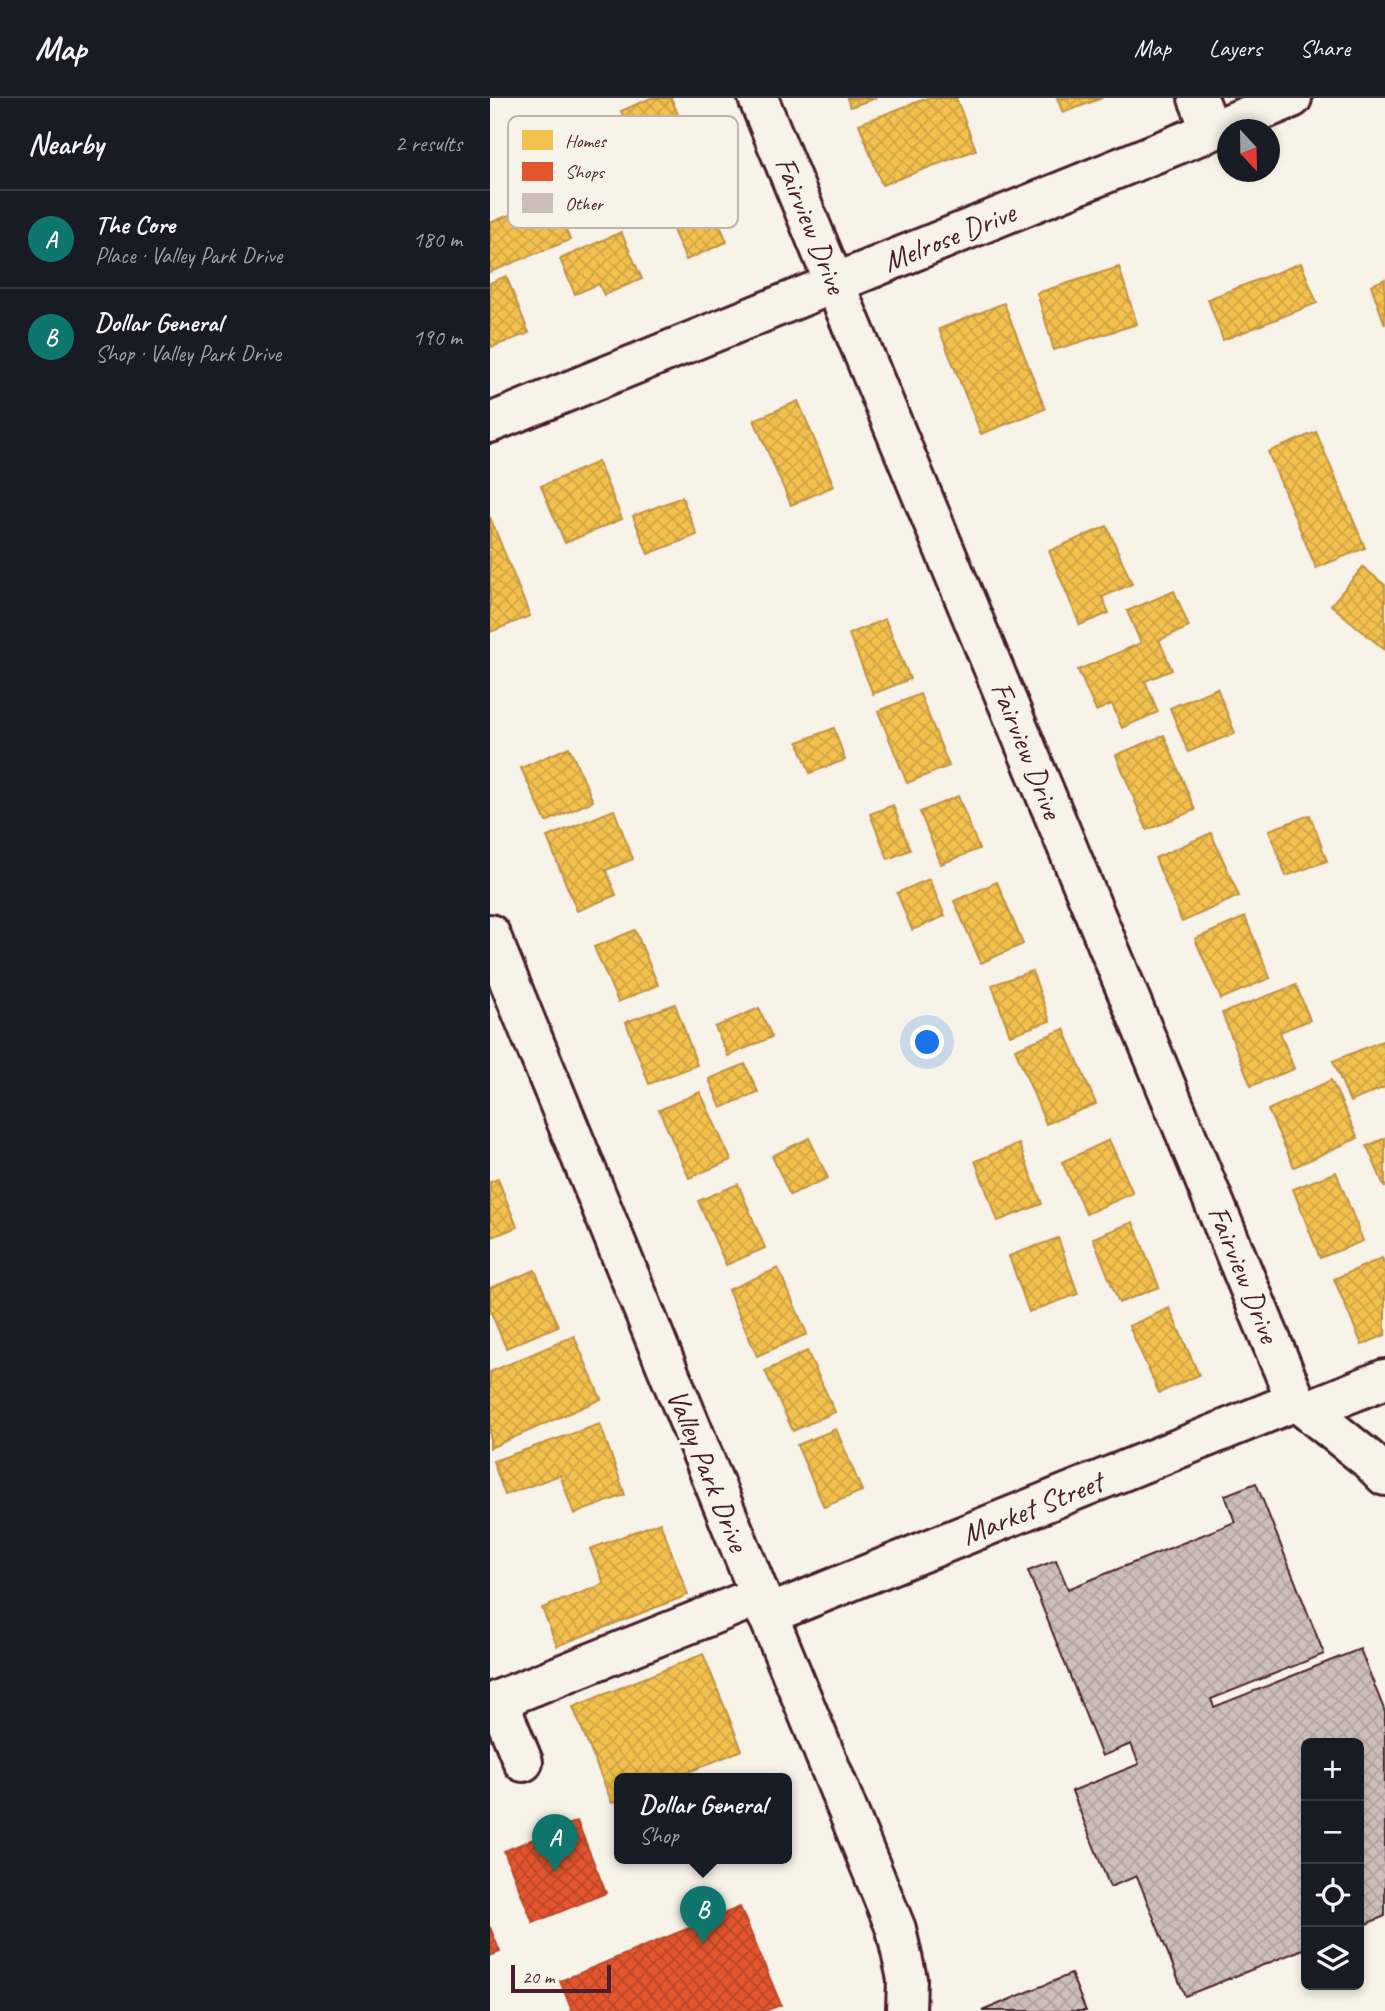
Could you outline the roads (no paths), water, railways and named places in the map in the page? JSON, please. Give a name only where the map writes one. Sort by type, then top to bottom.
[{"type":"street","name":"Fairview Drive","points":[[758,98],[1302,1405]]},
{"type":"street","name":"Melrose Drive","points":[[490,423],[835,283],[1205,114],[1292,98]]},
{"type":"street","name":"Valley Park Drive","points":[[490,934],[503,1001],[763,1606],[896,1929],[907,1979],[906,2011]]},
{"type":"street","name":"Market Street","points":[[523,1762],[498,1700],[763,1606],[1302,1405],[1385,1379]]},
{"type":"street","points":[[1302,1405],[1385,1476]]},
{"type":"place","name":"The Core","points":[[555,1872]]},
{"type":"place","name":"Dollar General","points":[[703,1944]]}]
